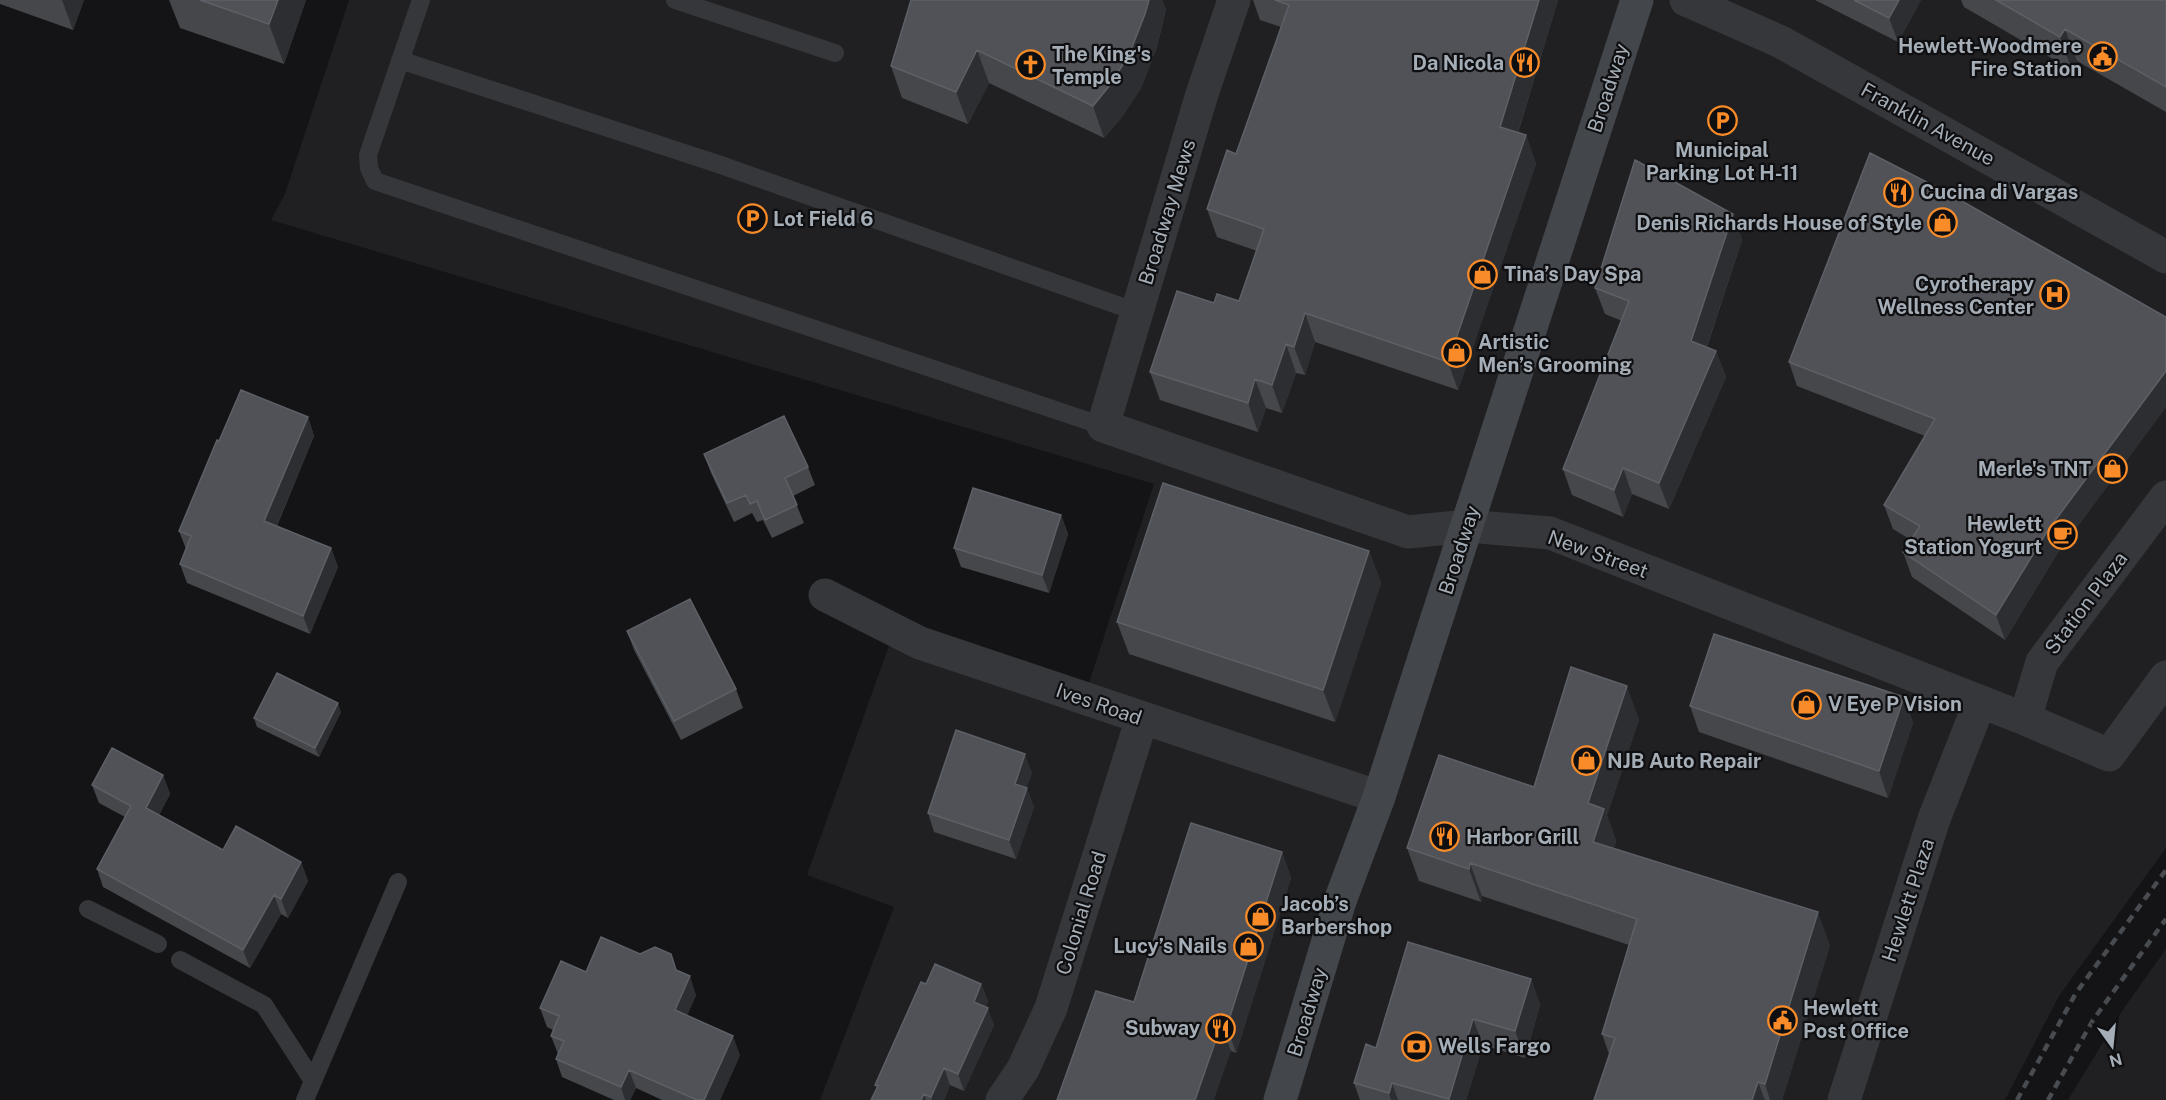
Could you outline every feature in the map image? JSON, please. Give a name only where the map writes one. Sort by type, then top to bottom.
[{"type":"main road","name":"Broadway","points":[[1280,1100],[1340,901],[1379,797],[1637,0]]},
{"type":"street","name":"Broadway Mews","points":[[1104,426],[1202,94],[1234,0]]},
{"type":"street","name":"Franklin Avenue","points":[[1686,0],[1781,42],[2166,257]]},
{"type":"street","name":"New Street","points":[[1104,426],[1408,532],[1467,526],[1550,533],[1980,702]]},
{"type":"street","name":"Station Plaza","points":[[2025,719],[2042,662],[2166,497]]},
{"type":"street","name":"Ives Road","points":[[825,595],[920,643],[1379,797]]},
{"type":"street","points":[[1980,702],[2109,755],[2166,677]]},
{"type":"street","name":"Hewlett Plaza","points":[[1844,1100],[1935,819],[1980,702]]},
{"type":"street","name":"Colonial Road","points":[[1002,1100],[1023,1069],[1051,1008],[1142,718]]},
{"type":"lane","points":[[421,0],[368,155],[369,168],[375,181],[1104,426]]},
{"type":"lane","points":[[675,0],[835,52]]},
{"type":"lane","points":[[400,60],[718,164],[1137,312]]},
{"type":"lane","points":[[305,1100],[398,882]]},
{"type":"lane","points":[[88,909],[158,944]]},
{"type":"lane","points":[[180,960],[264,1005],[313,1081]]},
{"type":"shaded area","points":[[349,0],[2166,0],[2166,848],[2059,996],[2005,1100],[820,1100],[894,907],[807,875],[891,640],[1083,701],[1154,484],[271,220],[285,194]]},
{"type":"shaded area","points":[[2166,949],[2166,1100],[2068,1100],[2124,1008]]},
{"type":"building","points":[[200,0],[278,0],[269,24]]},
{"type":"building","name":"The King's Temple","points":[[911,0],[1149,0],[1129,55],[1093,106],[977,50],[956,92],[891,66]]},
{"type":"building","points":[[1275,0],[1539,0],[1500,127],[1526,135],[1448,362],[1305,313],[1294,347],[1286,344],[1272,385],[1255,379],[1248,403],[1150,372],[1177,291],[1214,303],[1217,294],[1239,301],[1264,229],[1207,209],[1227,150],[1236,154],[1289,5]]},
{"type":"building","points":[[1854,0],[1899,0],[1889,18]]},
{"type":"building","points":[[1996,0],[2166,0],[2166,87],[2065,29],[2060,37]]},
{"type":"building","points":[[1870,153],[1946,192],[2166,317],[2166,371],[2048,530],[1996,615],[1903,552],[1920,526],[1884,505],[1935,419],[1789,362]]},
{"type":"building","points":[[1635,160],[1733,214],[1691,341],[1716,351],[1659,483],[1623,468],[1614,490],[1563,469],[1629,301],[1595,288]]},
{"type":"building","points":[[241,390],[308,417],[264,521],[331,548],[303,616],[180,564],[191,536],[179,531],[217,440],[219,441]]},
{"type":"building","points":[[784,416],[808,467],[785,478],[797,505],[765,520],[757,501],[750,504],[746,495],[727,503],[704,454]]},
{"type":"building","points":[[1163,483],[1369,551],[1323,690],[1117,622]]},
{"type":"building","points":[[973,488],[1061,515],[1042,575],[954,548]]},
{"type":"building","points":[[690,599],[736,689],[674,721],[627,631]]},
{"type":"building","points":[[1714,634],[1904,697],[1879,771],[1690,706]]},
{"type":"building","points":[[1571,667],[1627,686],[1588,803],[1604,809],[1593,842],[1818,912],[1765,1084],[1758,1082],[1752,1100],[1594,1100],[1615,1038],[1602,1034],[1637,919],[1470,863],[1469,869],[1407,848],[1439,755],[1534,787]]},
{"type":"building","points":[[277,673],[338,703],[315,748],[254,718]]},
{"type":"building","points":[[956,730],[1025,754],[1015,784],[1027,788],[1009,840],[928,813]]},
{"type":"building","points":[[112,748],[163,775],[146,808],[223,850],[236,826],[301,862],[281,899],[274,895],[243,950],[97,869],[131,806],[92,785]]},
{"type":"building","points":[[1191,823],[1282,852],[1227,1026],[1221,1025],[1195,1100],[1057,1100],[1096,991],[1134,1002]]},
{"type":"building","points":[[601,937],[640,954],[655,947],[671,954],[676,970],[690,976],[675,1010],[733,1036],[704,1100],[697,1100],[629,1070],[621,1087],[556,1059],[564,1041],[551,1036],[559,1016],[540,1008],[561,961],[586,972]]},
{"type":"building","points":[[1408,942],[1531,979],[1515,1031],[1473,1019],[1449,1099],[1392,1083],[1389,1093],[1354,1083],[1366,1044],[1376,1048]]},
{"type":"building","points":[[935,964],[981,984],[974,1002],[988,1008],[958,1074],[944,1068],[931,1097],[924,1094],[921,1100],[871,1100],[878,1086],[875,1085],[921,982],[926,984]]},
{"type":"railway","points":[[2017,1100],[2076,993],[2166,870]]},
{"type":"railway","points":[[2048,1100],[2093,1020],[2166,919]]},
{"type":"place","name":"Hewlett-Woodmere Fire Station","points":[[2103,57]]},
{"type":"place","name":"Da Nicola","points":[[1525,63]]},
{"type":"place","name":"The King's Temple","points":[[1031,65]]},
{"type":"place","name":"Municipal Parking Lot H-11","points":[[1722,120]]},
{"type":"place","name":"Cucina di Vargas","points":[[1899,192]]},
{"type":"place","name":"Lot Field 6","points":[[752,219]]},
{"type":"place","name":"Denis Richards House of Style","points":[[1943,223]]},
{"type":"place","name":"Tina’s Day Spa","points":[[1483,274]]},
{"type":"place","name":"Cyrotherapy Wellness Center","points":[[2055,295]]},
{"type":"place","name":"Artistic Men’s Grooming","points":[[1457,353]]},
{"type":"place","name":"Merle's TNT","points":[[2112,469]]},
{"type":"place","name":"Hewlett Station Yogurt","points":[[2063,535]]},
{"type":"place","name":"V Eye P Vision","points":[[1807,704]]},
{"type":"place","name":"NJB Auto Repair","points":[[1586,761]]},
{"type":"place","name":"Harbor Grill","points":[[1445,837]]},
{"type":"place","name":"Jacob’s Barbershop","points":[[1260,916]]},
{"type":"place","name":"Lucy’s Nails","points":[[1248,946]]},
{"type":"place","name":"Hewlett Post Office","points":[[1782,1020]]},
{"type":"place","name":"Subway","points":[[1221,1028]]},
{"type":"place","name":"Wells Fargo","points":[[1417,1046]]}]
